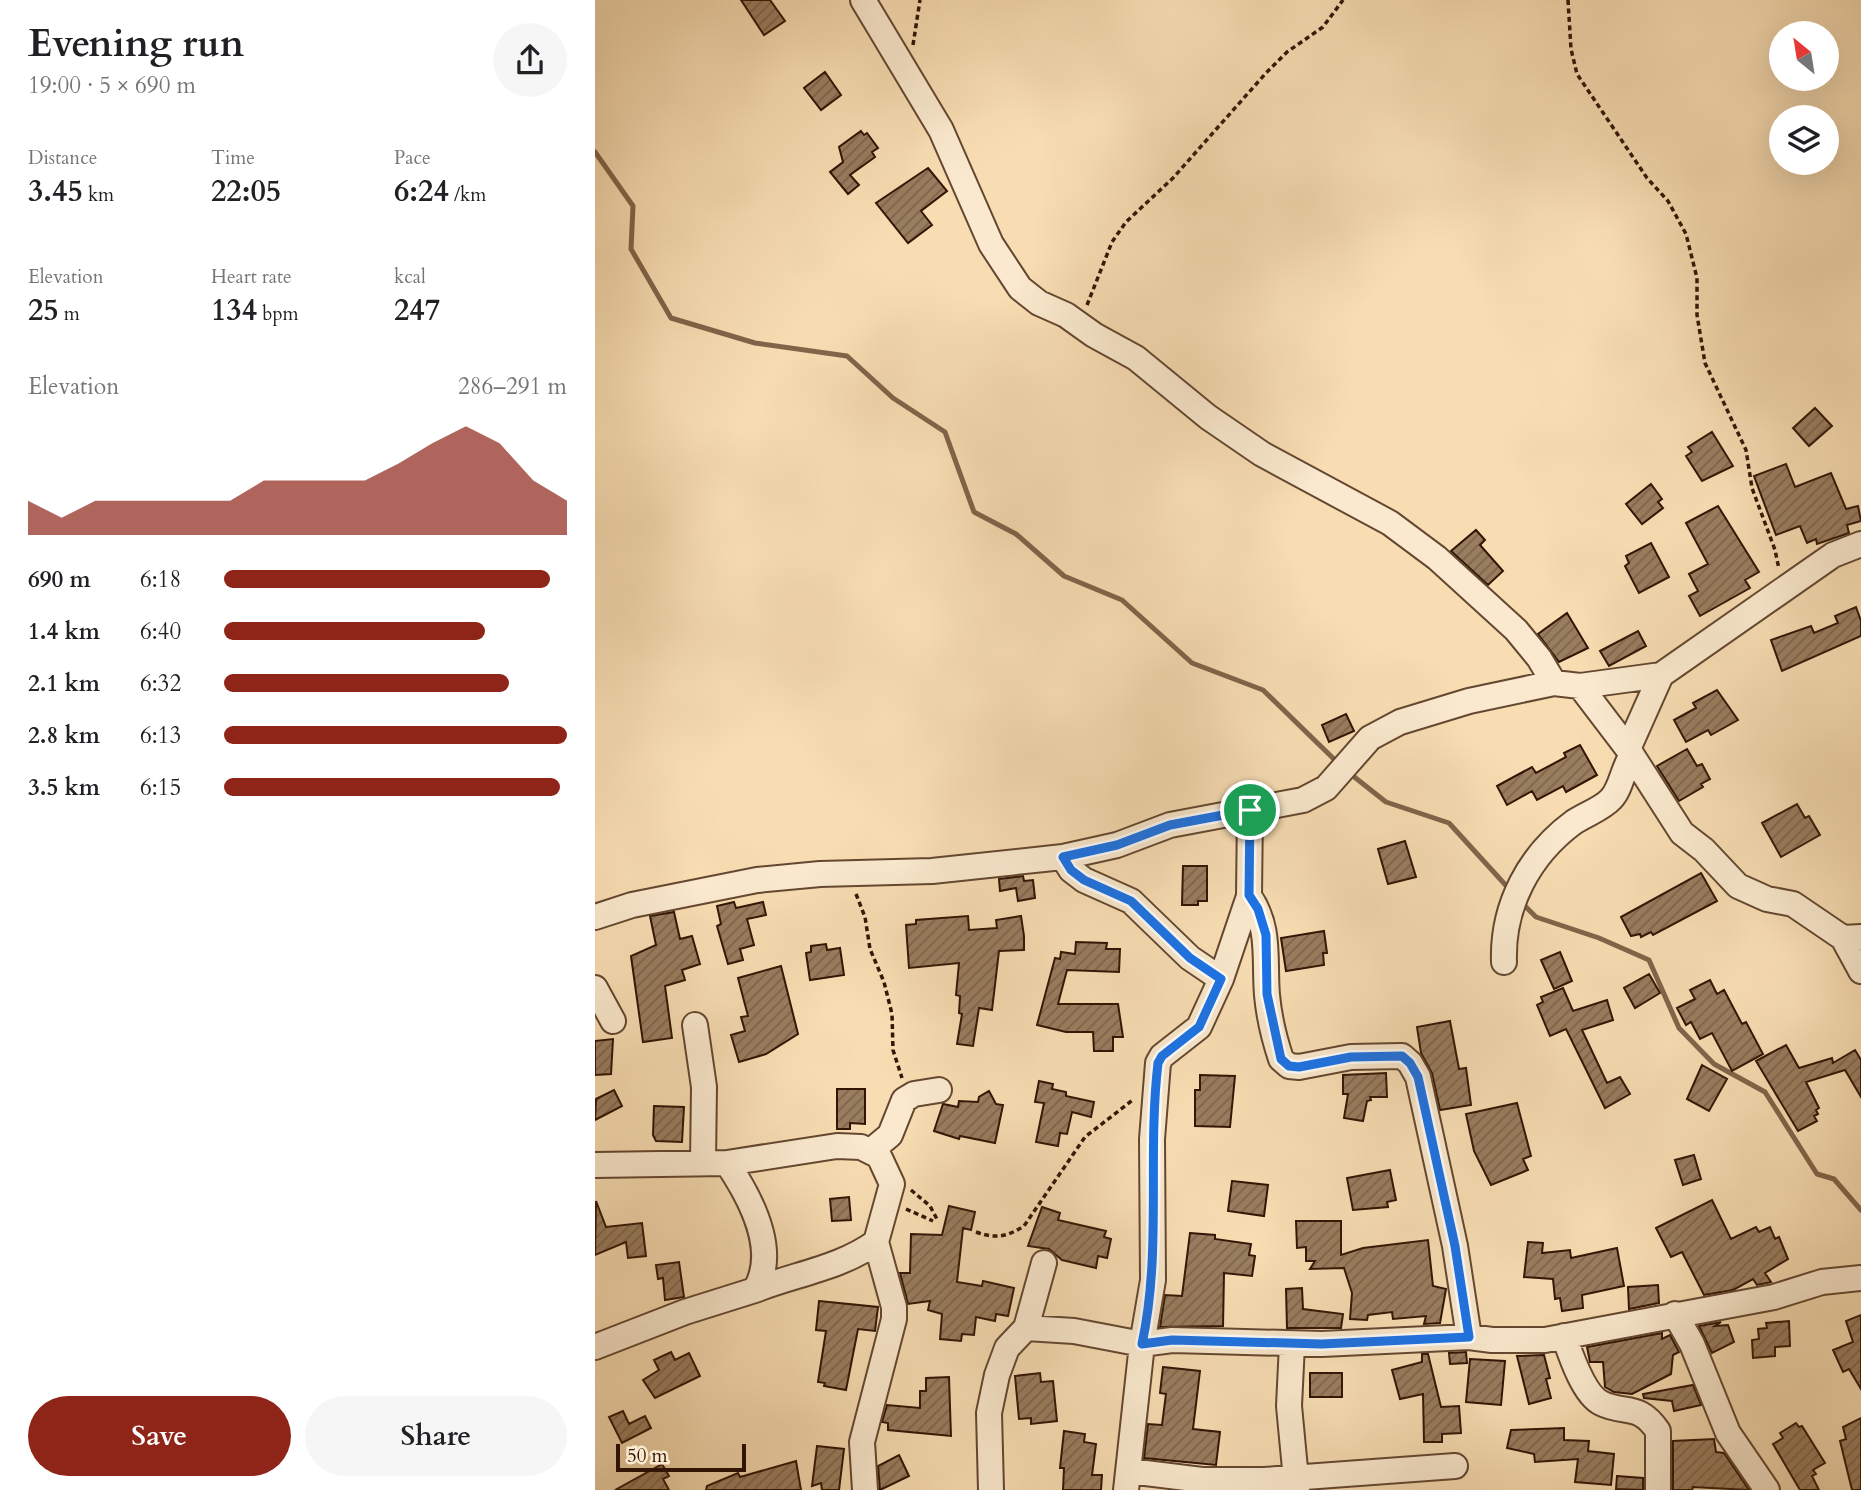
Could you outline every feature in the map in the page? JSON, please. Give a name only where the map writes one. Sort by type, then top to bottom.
[{"type":"street","points":[[863,0],[941,130],[978,215],[1007,272],[1039,303],[1136,358],[1208,417],[1253,448],[1349,498],[1390,523],[1427,551],[1516,630],[1539,658],[1554,683]]},
{"type":"street","points":[[595,917],[632,905],[733,884],[846,873],[932,871],[1063,857],[1117,845],[1170,825],[1303,800],[1326,788],[1370,738],[1400,722],[1469,701],[1554,683],[1580,686],[1661,674],[1833,555],[1861,544]]},
{"type":"street","points":[[1504,962],[1506,922],[1514,894],[1547,845],[1564,830],[1613,797],[1661,674]]},
{"type":"street","points":[[1580,686],[1630,752],[1682,833],[1704,850],[1738,886],[1767,899],[1793,904],[1852,938],[1861,971]]},
{"type":"street","points":[[1250,810],[1249,895],[1221,979],[1199,1027],[1162,1056],[1158,1063],[1152,1139],[1153,1280],[1142,1344],[1128,1481],[1202,1480],[1296,1484],[1455,1466]]},
{"type":"street","points":[[1063,857],[1071,870],[1084,880],[1131,901],[1190,958],[1221,979]]},
{"type":"street","points":[[1249,895],[1258,909],[1266,935],[1267,994],[1281,1059],[1289,1066],[1299,1067],[1351,1057],[1402,1056],[1410,1063],[1418,1077],[1455,1246],[1469,1337]]},
{"type":"street","points":[[595,988],[613,1021]]},
{"type":"street","points":[[695,1025],[715,1162],[739,1181],[762,1230],[763,1276],[755,1290]]},
{"type":"street","points":[[872,1150],[890,1135],[904,1100],[939,1090]]},
{"type":"street","points":[[595,1165],[715,1162],[837,1146],[872,1150],[879,1156],[892,1184],[876,1242],[894,1307],[862,1442],[865,1490]]},
{"type":"street","points":[[595,1347],[685,1312],[844,1261],[876,1242]]},
{"type":"street","points":[[991,1490],[989,1413],[1007,1348],[1026,1328],[1044,1263]]},
{"type":"street","points":[[1026,1328],[1074,1331],[1142,1344],[1172,1340],[1292,1344],[1469,1337],[1545,1340],[1774,1297],[1822,1282],[1861,1278]]},
{"type":"street","points":[[1675,1314],[1692,1344],[1728,1433],[1767,1490]]},
{"type":"street","points":[[1564,1336],[1573,1361],[1595,1398],[1602,1404],[1639,1410],[1658,1430],[1658,1490]]},
{"type":"street","points":[[1292,1344],[1289,1394],[1296,1484]]},
{"type":"path","points":[[906,71],[916,36],[920,0]]},
{"type":"path","points":[[1078,323],[1112,242],[1126,222],[1173,178],[1266,72],[1323,27],[1343,0]]},
{"type":"path","points":[[1568,0],[1571,49],[1577,74],[1647,178],[1668,201],[1686,234],[1697,278],[1698,328],[1705,363],[1747,450],[1752,488],[1775,550],[1783,589]]},
{"type":"path","points":[[846,873],[858,897],[870,949],[884,982],[892,1014],[893,1050],[903,1082],[904,1100]]},
{"type":"path","points":[[976,1232],[1000,1237],[1010,1235],[1024,1226],[1085,1137],[1135,1097]]},
{"type":"path","points":[[892,1184],[907,1187],[923,1198],[935,1221],[905,1207],[892,1184]]},
{"type":"building","points":[[741,0],[770,0],[785,21],[764,35]]},
{"type":"building","points":[[825,72],[841,95],[821,110],[804,88]]},
{"type":"building","points":[[861,131],[864,135],[867,133],[878,148],[872,152],[875,157],[850,175],[859,185],[848,194],[830,172],[843,162],[839,147]]},
{"type":"building","points":[[928,168],[947,191],[921,211],[932,225],[908,243],[876,203]]},
{"type":"building","points":[[1815,408],[1832,426],[1809,446],[1793,428]]},
{"type":"building","points":[[1712,432],[1733,466],[1702,481],[1686,456],[1692,452],[1688,447]]},
{"type":"building","points":[[1786,464],[1795,487],[1831,473],[1846,509],[1858,506],[1861,521],[1847,525],[1849,533],[1817,544],[1816,539],[1807,543],[1800,526],[1776,535],[1754,476]]},
{"type":"building","points":[[1651,484],[1662,499],[1658,502],[1663,508],[1642,524],[1626,504]]},
{"type":"building","points":[[1718,506],[1759,572],[1745,580],[1750,588],[1700,616],[1689,596],[1698,591],[1689,574],[1708,564],[1686,523]]},
{"type":"building","points":[[1476,530],[1485,540],[1480,545],[1503,571],[1488,585],[1451,551]]},
{"type":"building","points":[[1651,543],[1669,577],[1639,593],[1625,566],[1629,563],[1626,556]]},
{"type":"building","points":[[1856,607],[1861,621],[1861,636],[1782,671],[1771,640],[1811,626],[1814,633],[1838,623],[1835,616]]},
{"type":"building","points":[[1567,613],[1588,648],[1559,662],[1538,634]]},
{"type":"building","points":[[1638,631],[1646,646],[1609,666],[1600,651]]},
{"type":"building","points":[[1717,690],[1738,720],[1711,735],[1708,730],[1686,742],[1674,720],[1696,708],[1693,703]]},
{"type":"building","points":[[1346,714],[1354,731],[1329,742],[1322,725]]},
{"type":"building","points":[[1580,745],[1597,775],[1566,792],[1563,786],[1537,800],[1532,791],[1507,805],[1497,786],[1532,767],[1536,773],[1566,757],[1564,753]]},
{"type":"building","points":[[1687,749],[1697,766],[1702,764],[1710,779],[1701,784],[1703,787],[1679,801],[1657,766]]},
{"type":"building","points":[[1797,804],[1805,818],[1809,816],[1820,835],[1781,857],[1762,823]]},
{"type":"building","points":[[1405,841],[1416,877],[1388,884],[1378,849]]},
{"type":"building","points":[[1183,866],[1207,866],[1207,901],[1198,901],[1198,905],[1182,905]]},
{"type":"building","points":[[1701,873],[1717,901],[1653,935],[1651,932],[1641,937],[1640,934],[1631,936],[1621,917]]},
{"type":"building","points":[[1023,876],[1024,881],[1033,880],[1035,898],[1018,901],[1016,888],[1000,891],[999,879]]},
{"type":"building","points":[[734,902],[736,908],[763,902],[766,915],[747,919],[754,945],[740,949],[743,960],[728,964],[717,926],[721,924],[717,906]]},
{"type":"building","points":[[674,912],[680,939],[692,936],[700,964],[682,970],[685,980],[665,986],[672,1038],[643,1042],[631,956],[656,945],[650,916]]},
{"type":"building","points":[[968,916],[969,930],[997,928],[996,920],[1021,916],[1024,936],[1024,950],[999,951],[992,1010],[979,1008],[973,1046],[957,1044],[962,1014],[959,1013],[960,996],[956,995],[959,963],[909,968],[906,925],[916,924],[916,920]]},
{"type":"building","points":[[1324,931],[1327,953],[1323,953],[1324,965],[1286,971],[1281,938]]},
{"type":"building","points":[[1076,942],[1107,943],[1106,949],[1120,949],[1119,972],[1067,970],[1058,1004],[1118,1004],[1123,1037],[1113,1037],[1113,1051],[1094,1051],[1093,1032],[1066,1032],[1037,1025],[1055,958],[1060,959],[1061,952],[1075,954]]},
{"type":"building","points":[[826,944],[827,950],[840,948],[844,975],[810,980],[806,953],[811,952],[811,946]]},
{"type":"building","points":[[1560,952],[1572,981],[1554,989],[1541,960]]},
{"type":"building","points":[[781,966],[798,1034],[766,1054],[739,1062],[731,1035],[745,1031],[741,1017],[748,1016],[738,978]]},
{"type":"building","points":[[1649,974],[1660,993],[1635,1008],[1624,988]]},
{"type":"building","points":[[1710,980],[1717,994],[1724,990],[1742,1024],[1746,1022],[1763,1054],[1732,1071],[1712,1033],[1700,1039],[1691,1022],[1686,1025],[1677,1008],[1695,999],[1690,990]]},
{"type":"building","points":[[1563,988],[1573,1011],[1607,1000],[1613,1020],[1582,1030],[1607,1083],[1620,1077],[1630,1094],[1605,1108],[1566,1029],[1550,1036],[1537,1005],[1543,1002],[1541,997]]},
{"type":"building","points":[[1450,1021],[1459,1069],[1466,1068],[1471,1105],[1440,1110],[1432,1073],[1421,1053],[1417,1027]]},
{"type":"building","points":[[613,1039],[611,1074],[595,1075],[595,1041]]},
{"type":"building","points":[[1786,1045],[1799,1068],[1832,1058],[1833,1063],[1855,1050],[1861,1060],[1861,1097],[1845,1070],[1806,1082],[1819,1108],[1816,1110],[1818,1114],[1814,1116],[1817,1121],[1798,1131],[1756,1061]]},
{"type":"building","points":[[1702,1065],[1727,1079],[1709,1111],[1687,1099]]},
{"type":"building","points":[[1386,1073],[1387,1097],[1370,1097],[1363,1121],[1344,1118],[1348,1094],[1343,1094],[1343,1075]]},
{"type":"building","points":[[1200,1075],[1235,1076],[1230,1127],[1195,1126],[1195,1090],[1200,1090]]},
{"type":"building","points":[[1039,1081],[1053,1084],[1052,1089],[1066,1092],[1066,1096],[1094,1102],[1091,1117],[1072,1112],[1067,1134],[1060,1133],[1058,1146],[1036,1142],[1044,1103],[1035,1102]]},
{"type":"building","points":[[837,1089],[865,1089],[865,1124],[850,1123],[850,1129],[837,1129]]},
{"type":"building","points":[[614,1090],[622,1106],[595,1120],[596,1099]]},
{"type":"building","points":[[989,1091],[996,1104],[1003,1105],[995,1143],[960,1136],[959,1139],[934,1131],[943,1104],[958,1107],[959,1101],[978,1102],[979,1097]]},
{"type":"building","points":[[1517,1103],[1531,1156],[1523,1159],[1528,1170],[1491,1185],[1474,1151],[1466,1114]]},
{"type":"building","points":[[654,1106],[684,1107],[682,1142],[656,1141],[653,1135]]},
{"type":"building","points":[[1694,1155],[1701,1179],[1683,1185],[1675,1160]]},
{"type":"building","points":[[1390,1170],[1396,1200],[1387,1202],[1388,1207],[1353,1210],[1347,1178]]},
{"type":"building","points":[[1232,1181],[1268,1185],[1264,1216],[1228,1211]]},
{"type":"building","points":[[849,1197],[851,1220],[832,1221],[830,1199]]},
{"type":"building","points":[[1712,1200],[1731,1239],[1756,1227],[1759,1232],[1770,1227],[1775,1239],[1779,1237],[1788,1259],[1765,1273],[1771,1282],[1757,1285],[1753,1279],[1733,1290],[1704,1295],[1682,1252],[1671,1257],[1656,1228]]},
{"type":"building","points":[[596,1201],[606,1227],[642,1223],[646,1256],[628,1258],[626,1242],[595,1255]]},
{"type":"building","points":[[949,1206],[975,1212],[971,1230],[963,1228],[957,1282],[982,1286],[983,1281],[1014,1288],[1008,1316],[996,1314],[995,1321],[976,1317],[974,1335],[962,1334],[961,1341],[940,1339],[942,1314],[928,1310],[930,1301],[908,1304],[900,1273],[910,1273],[911,1234],[942,1235]]},
{"type":"building","points":[[1042,1207],[1060,1213],[1058,1220],[1106,1231],[1104,1237],[1111,1239],[1107,1258],[1098,1256],[1096,1268],[1062,1260],[1049,1249],[1028,1246]]},
{"type":"building","points":[[1296,1221],[1341,1221],[1341,1255],[1363,1248],[1428,1240],[1433,1286],[1446,1289],[1440,1323],[1424,1324],[1426,1316],[1393,1319],[1392,1312],[1368,1315],[1367,1320],[1350,1319],[1352,1293],[1344,1268],[1310,1269],[1315,1261],[1306,1261],[1306,1247],[1297,1248]]},
{"type":"building","points":[[1190,1233],[1215,1235],[1215,1239],[1251,1244],[1249,1255],[1255,1256],[1252,1276],[1224,1273],[1223,1326],[1160,1327],[1165,1295],[1182,1296]]},
{"type":"building","points":[[1528,1242],[1543,1243],[1542,1253],[1570,1250],[1571,1258],[1617,1248],[1624,1286],[1582,1295],[1583,1308],[1562,1311],[1560,1298],[1555,1299],[1553,1279],[1524,1277]]},
{"type":"building","points":[[679,1262],[684,1297],[665,1300],[663,1278],[658,1279],[656,1265]]},
{"type":"building","points":[[1658,1285],[1659,1303],[1629,1309],[1628,1287]]},
{"type":"building","points":[[1302,1288],[1303,1309],[1343,1314],[1341,1328],[1287,1328],[1286,1289]]},
{"type":"building","points":[[819,1301],[878,1307],[875,1331],[858,1329],[846,1390],[824,1386],[825,1383],[818,1382],[826,1331],[816,1330]]},
{"type":"building","points":[[1861,1315],[1861,1389],[1849,1369],[1843,1372],[1833,1350],[1853,1342],[1846,1321]]},
{"type":"building","points":[[1789,1321],[1790,1346],[1775,1347],[1775,1356],[1753,1358],[1752,1340],[1759,1339],[1758,1329],[1767,1328],[1766,1323]]},
{"type":"building","points":[[1721,1322],[1715,1326],[1728,1325],[1734,1342],[1712,1353],[1699,1326]]},
{"type":"building","points":[[1662,1333],[1662,1339],[1670,1335],[1679,1352],[1673,1355],[1671,1374],[1632,1394],[1614,1392],[1605,1387],[1603,1362],[1590,1362],[1587,1347]]},
{"type":"building","points":[[671,1352],[675,1360],[689,1353],[700,1376],[655,1398],[643,1380],[659,1370],[654,1360]]},
{"type":"building","points":[[1466,1352],[1467,1363],[1450,1364],[1449,1353]]},
{"type":"building","points":[[1422,1354],[1428,1354],[1441,1407],[1459,1406],[1461,1433],[1442,1434],[1442,1442],[1424,1442],[1423,1394],[1400,1399],[1392,1370],[1422,1362]]},
{"type":"building","points":[[1544,1355],[1550,1378],[1546,1379],[1551,1398],[1529,1404],[1517,1356]]},
{"type":"building","points":[[1470,1359],[1505,1361],[1501,1405],[1466,1402]]},
{"type":"building","points":[[1163,1367],[1200,1371],[1193,1429],[1220,1432],[1216,1465],[1144,1458],[1148,1424],[1162,1425],[1166,1394],[1160,1393]]},
{"type":"building","points":[[1040,1373],[1041,1382],[1053,1381],[1057,1421],[1031,1424],[1031,1418],[1019,1419],[1015,1376]]},
{"type":"building","points":[[1310,1373],[1342,1373],[1342,1397],[1310,1397]]},
{"type":"building","points":[[949,1377],[951,1436],[888,1430],[888,1423],[882,1422],[887,1405],[920,1408],[920,1391],[926,1391],[926,1378]]},
{"type":"building","points":[[1693,1385],[1701,1405],[1674,1411],[1672,1401],[1644,1398],[1643,1394]]},
{"type":"building","points":[[623,1411],[629,1424],[645,1416],[651,1428],[622,1443],[609,1417]]},
{"type":"building","points":[[1861,1418],[1861,1490],[1852,1490],[1840,1441],[1846,1439],[1843,1427]]},
{"type":"building","points":[[1796,1423],[1799,1427],[1802,1426],[1825,1463],[1813,1470],[1816,1474],[1812,1476],[1819,1490],[1800,1490],[1773,1444],[1783,1438],[1780,1433]]},
{"type":"building","points":[[1564,1428],[1564,1440],[1589,1441],[1588,1451],[1614,1454],[1611,1485],[1575,1482],[1578,1459],[1535,1462],[1534,1454],[1507,1448],[1511,1430]]},
{"type":"building","points":[[1064,1431],[1085,1434],[1084,1442],[1096,1444],[1092,1475],[1102,1475],[1101,1490],[1063,1490],[1064,1468],[1060,1468]]},
{"type":"building","points":[[1714,1439],[1716,1452],[1724,1453],[1749,1490],[1693,1487],[1692,1490],[1673,1490],[1673,1441]]},
{"type":"building","points":[[817,1446],[844,1449],[839,1490],[822,1490],[821,1483],[812,1486]]},
{"type":"building","points":[[899,1455],[909,1476],[880,1490],[878,1466]]},
{"type":"building","points":[[796,1461],[801,1490],[706,1490],[707,1486],[738,1473],[740,1477]]},
{"type":"building","points":[[662,1464],[669,1476],[663,1479],[669,1490],[615,1490]]},
{"type":"building","points":[[1617,1476],[1643,1478],[1643,1490],[1616,1489]]},
{"type":"waterway","points":[[595,152],[633,206],[631,249],[671,318],[755,343],[847,356],[893,398],[945,432],[974,512],[1016,534],[1064,576],[1122,600],[1192,663],[1263,690],[1338,763]]},
{"type":"waterway","points":[[1348,772],[1386,802],[1449,823],[1511,891]]},
{"type":"waterway","points":[[1520,901],[1536,917],[1599,938],[1649,960],[1679,1028],[1714,1064],[1765,1092],[1817,1174],[1834,1179],[1861,1210]]},
{"type":"route","points":[[1250,810],[1249,895],[1258,909],[1266,935],[1267,994],[1274,1037],[1281,1059],[1289,1066],[1299,1067],[1351,1057],[1402,1056],[1410,1063],[1418,1077],[1455,1246],[1469,1337],[1322,1344],[1172,1340],[1142,1344],[1153,1280],[1152,1139],[1158,1063],[1162,1056],[1199,1027],[1221,979],[1190,958],[1156,922],[1131,901],[1105,887],[1084,880],[1071,870],[1063,857],[1117,845],[1170,825],[1250,810]]}]
